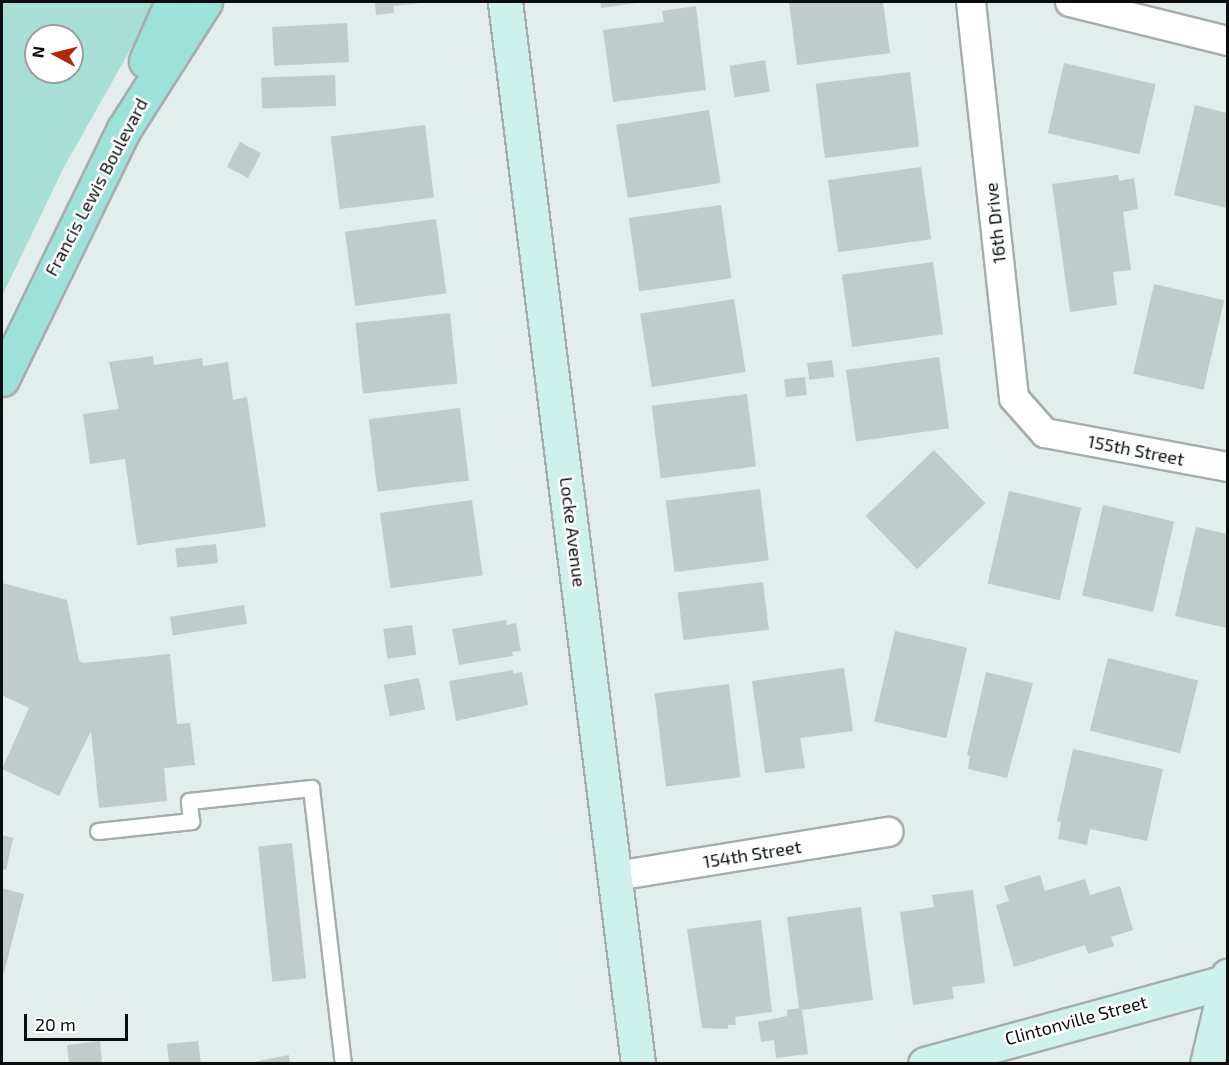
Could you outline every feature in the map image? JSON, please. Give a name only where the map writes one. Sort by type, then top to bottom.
[{"type":"main road","points":[[69,235],[172,2]]},
{"type":"main road","name":"Francis Lewis Boulevard","points":[[2,379],[69,235],[123,129],[205,2]]},
{"type":"street","name":"Locke Avenue","points":[[505,2],[638,1064]]},
{"type":"street","name":"16th Drive","points":[[971,2],[1014,398],[1046,433]]},
{"type":"street","points":[[1070,2],[1227,41]]},
{"type":"street","name":"155th Street","points":[[1046,433],[1227,467]]},
{"type":"street","name":"154th Street","points":[[616,876],[888,832]]},
{"type":"street","points":[[1207,1064],[1227,979]]},
{"type":"street","name":"Clintonville Street","points":[[925,1064],[1227,979]]},
{"type":"lane","points":[[98,831],[191,820],[189,801],[311,788],[343,1064]]},
{"type":"green space","points":[[2,2],[153,2],[142,29],[64,167],[2,296]]},
{"type":"building","points":[[375,2],[421,3],[393,6],[394,13],[376,15]]},
{"type":"building","points":[[600,2],[637,2],[637,3],[601,8]]},
{"type":"building","points":[[789,2],[883,2],[890,53],[797,65]]},
{"type":"building","points":[[696,6],[706,90],[613,102],[603,30],[664,22],[662,11]]},
{"type":"building","points":[[347,23],[349,62],[274,66],[272,27]]},
{"type":"building","points":[[765,60],[770,92],[734,97],[729,66]]},
{"type":"building","points":[[1064,63],[1156,84],[1139,154],[1048,133]]},
{"type":"building","points":[[910,72],[919,146],[825,158],[816,84]]},
{"type":"building","points":[[335,75],[336,106],[262,109],[261,78]]},
{"type":"building","points":[[1195,105],[1227,113],[1227,208],[1174,195]]},
{"type":"building","points":[[709,110],[721,183],[628,198],[616,125]]},
{"type":"building","points":[[425,125],[434,197],[340,209],[331,137]]},
{"type":"building","points":[[240,142],[261,153],[248,178],[227,167]]},
{"type":"building","points":[[921,167],[931,239],[838,252],[828,180]]},
{"type":"building","points":[[1118,175],[1119,181],[1134,178],[1138,209],[1123,212],[1131,270],[1113,272],[1117,305],[1070,312],[1052,184]]},
{"type":"building","points":[[721,205],[731,278],[639,291],[629,218]]},
{"type":"building","points":[[436,219],[446,293],[355,306],[345,232]]},
{"type":"building","points":[[933,262],[943,334],[852,347],[842,275]]},
{"type":"building","points":[[1154,284],[1224,300],[1203,390],[1133,374]]},
{"type":"building","points":[[734,299],[746,372],[652,387],[640,314]]},
{"type":"building","points":[[450,313],[457,384],[363,394],[356,323]]},
{"type":"building","points":[[153,356],[154,365],[202,358],[203,366],[228,362],[233,400],[247,397],[266,527],[137,545],[125,459],[90,464],[83,414],[119,409],[109,362]]},
{"type":"building","points":[[939,357],[949,428],[856,441],[846,370]]},
{"type":"building","points":[[832,360],[834,377],[809,380],[807,363]]},
{"type":"building","points":[[805,377],[807,395],[786,397],[784,379]]},
{"type":"building","points":[[747,394],[756,466],[661,478],[652,406]]},
{"type":"building","points":[[460,408],[469,480],[378,492],[369,419]]},
{"type":"building","points":[[934,450],[985,503],[917,569],[866,516]]},
{"type":"building","points":[[760,489],[769,560],[674,572],[666,501]]},
{"type":"building","points":[[1009,491],[1081,508],[1060,600],[988,584]]},
{"type":"building","points":[[472,500],[483,575],[390,588],[380,513]]},
{"type":"building","points":[[1103,505],[1174,521],[1153,612],[1082,596]]},
{"type":"building","points":[[1196,527],[1227,534],[1227,628],[1175,616]]},
{"type":"building","points":[[216,544],[218,563],[177,567],[175,548]]},
{"type":"building","points":[[763,582],[769,630],[683,640],[678,592]]},
{"type":"building","points":[[2,583],[67,600],[79,661],[83,663],[170,654],[177,724],[190,723],[195,765],[164,768],[167,801],[99,808],[91,731],[59,796],[2,769],[29,708],[2,695]]},
{"type":"building","points":[[244,605],[247,624],[173,635],[170,617]]},
{"type":"building","points":[[506,620],[507,625],[516,623],[521,651],[512,652],[513,656],[459,665],[452,629]]},
{"type":"building","points":[[412,625],[416,655],[387,659],[383,629]]},
{"type":"building","points":[[895,631],[967,648],[946,738],[874,722]]},
{"type":"building","points":[[1108,658],[1198,680],[1180,753],[1090,731]]},
{"type":"building","points":[[844,668],[853,731],[800,738],[805,768],[765,773],[752,681]]},
{"type":"building","points":[[513,670],[513,674],[522,672],[528,705],[456,721],[449,681]]},
{"type":"building","points":[[986,672],[1033,683],[1007,778],[968,769],[970,756],[967,755]]},
{"type":"building","points":[[419,678],[425,709],[390,716],[384,685]]},
{"type":"building","points":[[729,684],[740,777],[666,786],[655,693]]},
{"type":"building","points":[[1073,749],[1163,769],[1147,841],[1090,829],[1087,845],[1058,839],[1061,822],[1057,821]]},
{"type":"building","points":[[2,835],[13,838],[6,870],[2,869]]},
{"type":"building","points":[[292,843],[306,978],[272,982],[258,847]]},
{"type":"building","points":[[1040,875],[1045,891],[1085,879],[1090,895],[1120,886],[1133,930],[1111,937],[1114,946],[1088,954],[1085,945],[1014,967],[996,905],[1009,901],[1004,886]]},
{"type":"building","points":[[2,888],[24,894],[4,973],[2,972]]},
{"type":"building","points":[[973,890],[985,983],[952,987],[954,999],[913,1005],[900,912],[934,907],[932,895]]},
{"type":"building","points":[[861,907],[873,1000],[802,1010],[808,1054],[776,1058],[774,1040],[761,1042],[758,1022],[787,1016],[787,1010],[799,1008],[787,917]]},
{"type":"building","points":[[761,920],[772,1012],[735,1017],[736,1025],[728,1025],[728,1029],[702,1028],[687,929]]},
{"type":"building","points":[[100,1041],[102,1064],[69,1064],[67,1045]]},
{"type":"building","points":[[198,1041],[201,1064],[169,1064],[167,1044]]},
{"type":"building","points":[[289,1055],[290,1064],[253,1064],[253,1062]]}]
